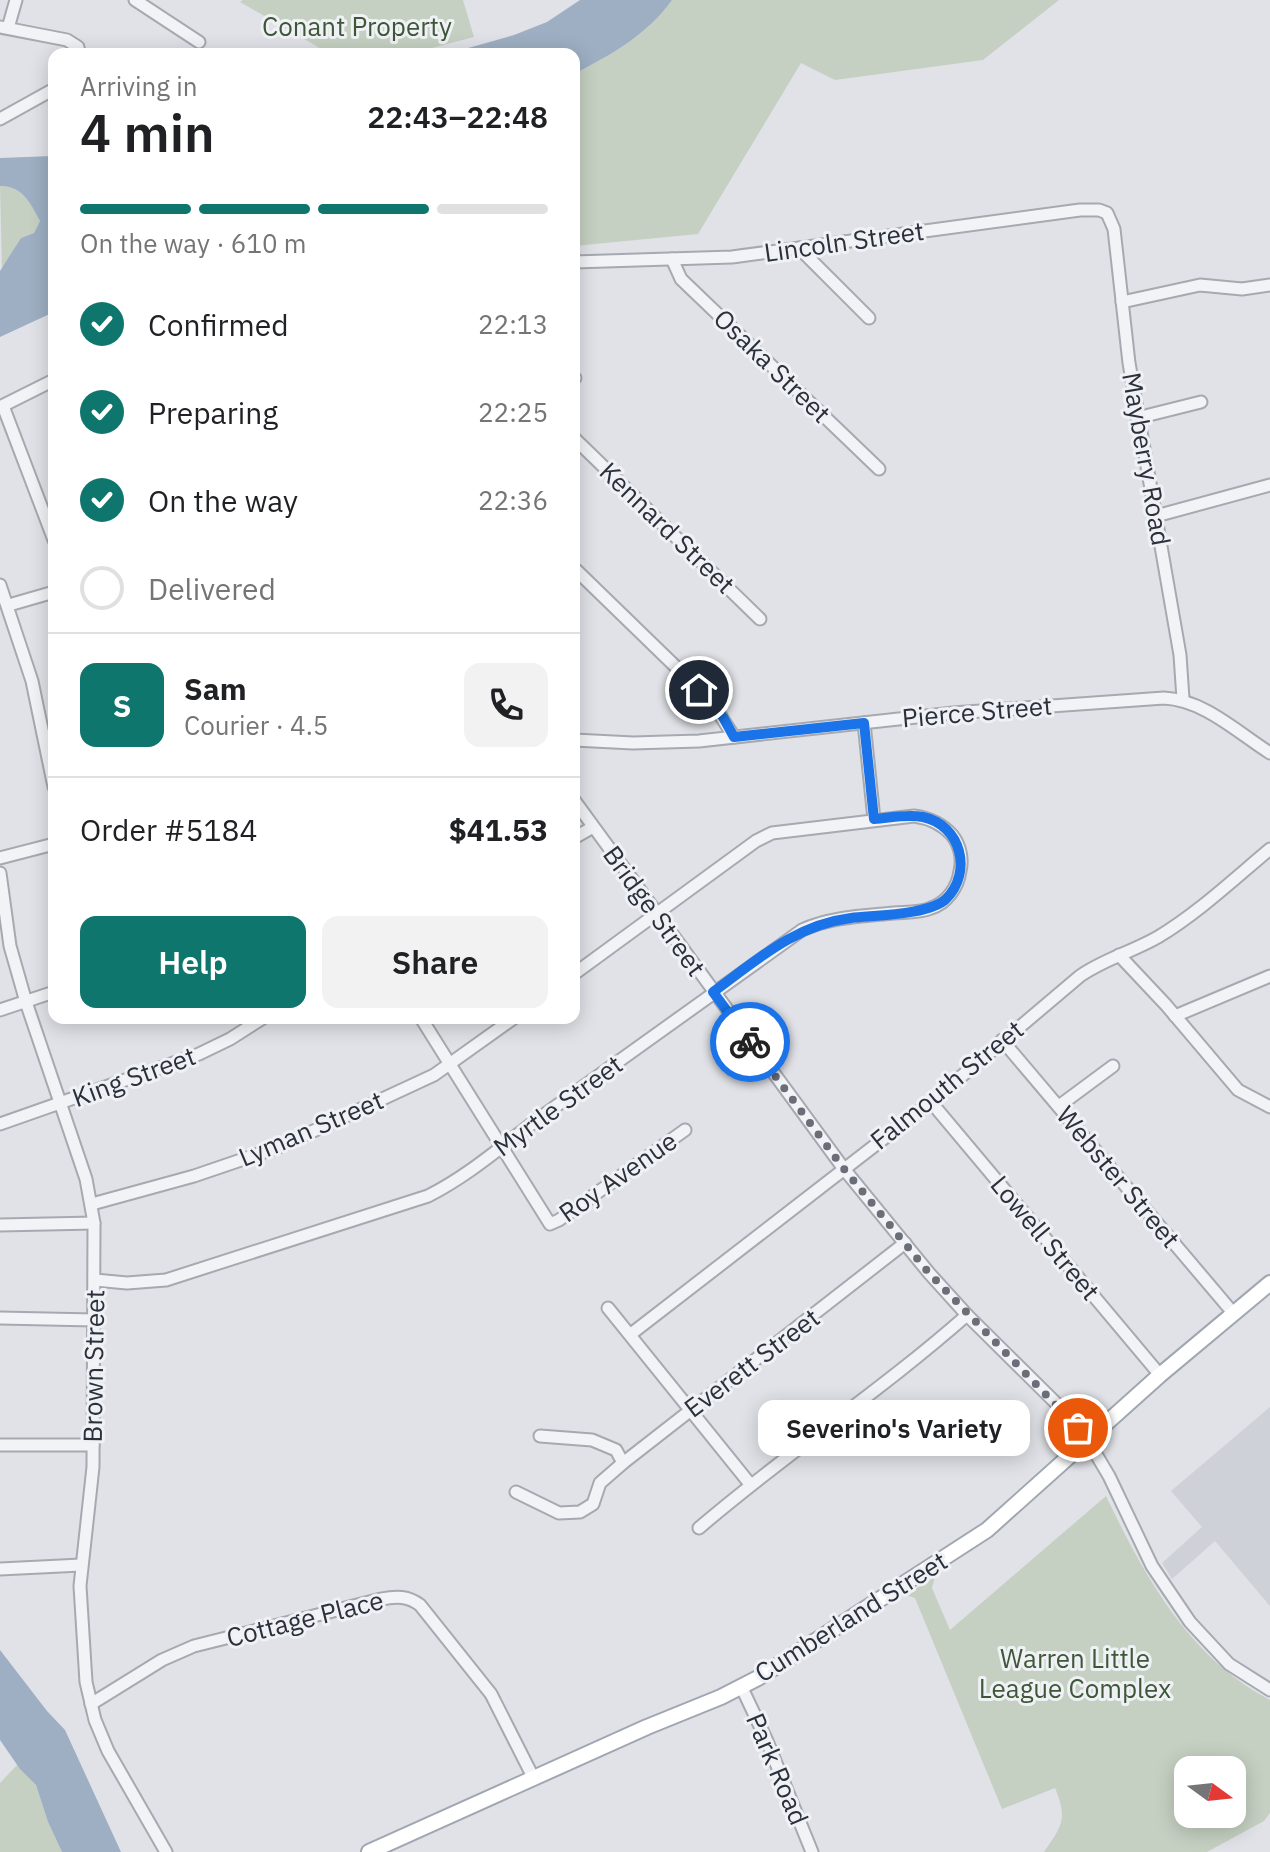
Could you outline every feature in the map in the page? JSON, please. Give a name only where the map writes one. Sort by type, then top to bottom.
[{"type":"main road","name":"Cumberland Street","points":[[369,1852],[741,1686],[975,1539],[1160,1375],[1270,1283]]},
{"type":"street","points":[[16,0],[4,27],[67,40],[78,48]]},
{"type":"street","points":[[135,0],[199,42]]},
{"type":"street","points":[[0,119],[48,92]]},
{"type":"street","name":"Lincoln Street","points":[[580,262],[732,257],[1080,210],[1099,210],[1107,213],[1110,219]]},
{"type":"street","name":"Mayberry Road","points":[[1110,219],[1114,229],[1137,418],[1180,655],[1183,699]]},
{"type":"street","points":[[799,248],[869,318]]},
{"type":"street","name":"Osaka Street","points":[[672,259],[681,279],[879,469]]},
{"type":"street","points":[[1122,302],[1200,285],[1242,289],[1270,285]]},
{"type":"street","points":[[48,383],[1,406],[48,525]]},
{"type":"street","points":[[1137,418],[1201,402]]},
{"type":"street","name":"Kennard Street","points":[[580,444],[760,619]]},
{"type":"street","points":[[1156,516],[1270,485]]},
{"type":"street","points":[[580,574],[712,702],[734,737]]},
{"type":"street","points":[[0,585],[32,681],[48,751]]},
{"type":"street","points":[[9,605],[48,594]]},
{"type":"street","points":[[1183,699],[1213,714],[1270,753]]},
{"type":"street","name":"Pierce Street","points":[[580,740],[660,743],[991,709],[1183,699]]},
{"type":"street","points":[[580,970],[763,837],[781,831],[874,819],[864,723]]},
{"type":"street","name":"Bridge Street","points":[[580,809],[844,1169],[967,1315],[1063,1410],[1087,1439],[1165,1588],[1190,1622],[1229,1664],[1270,1690]]},
{"type":"street","name":"Myrtle Street","points":[[95,1280],[147,1282],[192,1274],[428,1196],[501,1149],[788,938],[810,926],[922,911],[939,904],[951,893],[961,864],[959,849],[950,833],[924,818],[874,819]]},
{"type":"street","points":[[580,835],[593,827]]},
{"type":"street","points":[[0,858],[48,846]]},
{"type":"street","name":"Falmouth Street","points":[[631,1334],[931,1102],[1080,976],[1157,937],[1185,919],[1270,849]]},
{"type":"street","name":"Brown Street","points":[[0,873],[10,946],[92,1204],[95,1280],[93,1445],[90,1505],[81,1565],[84,1668],[91,1704],[108,1751],[166,1852]]},
{"type":"street","points":[[1119,955],[1238,1090],[1270,1107]]},
{"type":"street","points":[[1175,1016],[1270,976]]},
{"type":"street","points":[[0,1010],[48,994]]},
{"type":"street","name":"King Street","points":[[0,1124],[215,1047],[253,1024]]},
{"type":"street","points":[[425,1024],[501,1149]]},
{"type":"street","name":"Lyman Street","points":[[92,1204],[267,1152],[450,1066],[506,1024]]},
{"type":"street","name":"Webster Street","points":[[1002,1040],[1234,1314]]},
{"type":"street","points":[[1059,1106],[1113,1066]]},
{"type":"street","name":"Lowell Street","points":[[931,1102],[1160,1375]]},
{"type":"street","name":"Roy Avenue","points":[[501,1149],[550,1224],[685,1130]]},
{"type":"street","points":[[0,1225],[94,1223]]},
{"type":"street","name":"Everett Street","points":[[516,1492],[559,1513],[580,1512],[593,1504],[600,1483],[623,1463],[905,1243]]},
{"type":"street","points":[[608,1308],[750,1484]]},
{"type":"street","points":[[699,1528],[750,1484],[838,1420],[967,1315]]},
{"type":"street","points":[[0,1318],[94,1320]]},
{"type":"street","points":[[540,1436],[592,1440],[616,1450],[623,1463]]},
{"type":"street","points":[[0,1445],[93,1445]]},
{"type":"street","points":[[0,1569],[81,1565]]},
{"type":"street","name":"Cottage Place","points":[[91,1704],[162,1660],[194,1646],[401,1596],[420,1605],[485,1685],[501,1708],[534,1779]]},
{"type":"street","name":"Park Road","points":[[741,1686],[812,1852]]},
{"type":"shaded area","points":[[1270,1407],[1270,1606],[1215,1541],[1172,1579],[1162,1563],[1202,1527],[1171,1491]]},
{"type":"green space","name":"Conant Property","points":[[463,0],[474,37],[432,48],[320,48],[240,2]]},
{"type":"green space","points":[[672,0],[1059,0],[983,60],[835,80],[801,63],[698,234],[580,245],[580,71],[640,34]]},
{"type":"green space","points":[[0,186],[20,192],[40,221],[34,233],[21,238],[2,271]]},
{"type":"green space","name":"Warren Little League Complex","points":[[1106,1496],[1153,1585],[1192,1638],[1241,1682],[1270,1700],[1270,1813],[1264,1821],[1207,1852],[1044,1852],[1061,1822],[1061,1807],[1055,1788],[1002,1809],[915,1598],[906,1595],[935,1577],[932,1588],[950,1630]]},
{"type":"green space","points":[[17,1765],[36,1785],[62,1852],[0,1852],[0,1783]]},
{"type":"water","points":[[580,0],[672,0],[640,34],[580,71],[580,48],[468,48],[547,22]]},
{"type":"water","points":[[48,156],[48,315],[0,337],[0,271],[21,238],[34,233],[40,221],[20,192],[0,186],[0,158]]},
{"type":"water","points":[[0,1650],[65,1730],[121,1852],[62,1852],[36,1785],[20,1769],[0,1740]]},
{"type":"way so far","points":[[750,1042],[844,1169],[929,1273],[1078,1428]]},
{"type":"place","name":"Severino's Variety","points":[[1078,1428]]},
{"type":"route","points":[[699,690],[712,702],[734,737],[864,723],[874,819],[914,816],[934,821],[950,833],[961,856],[958,880],[951,893],[932,908],[810,926],[788,938],[713,992],[750,1042]]}]
